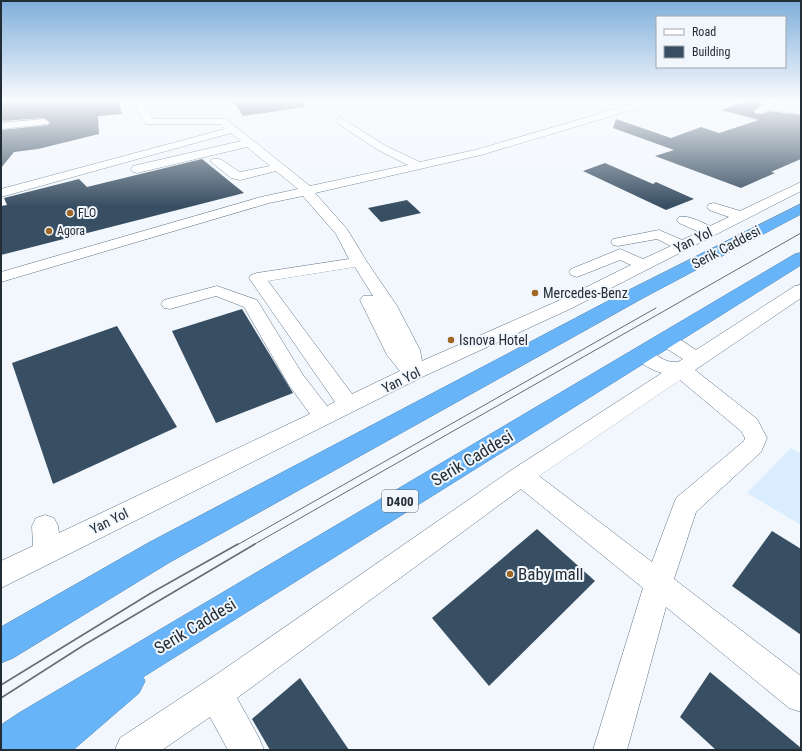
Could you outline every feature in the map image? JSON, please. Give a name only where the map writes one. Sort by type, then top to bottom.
[{"type":"highway","name":"Serik Caddesi","points":[[1,646],[160,552],[636,294],[801,208]]},
{"type":"highway","name":"Serik Caddesi","points":[[1,747],[32,726],[190,629],[801,258]]},
{"type":"highway","points":[[1,631],[160,552]]},
{"type":"highway","points":[[43,750],[190,629]]},
{"type":"street","points":[[1,186],[203,136]]},
{"type":"street","points":[[1,193],[206,136]]},
{"type":"street","points":[[142,159],[210,136]]},
{"type":"street","points":[[240,136],[279,167],[309,194],[342,232],[359,262],[365,292],[397,355],[413,373]]},
{"type":"street","points":[[364,136],[382,148],[419,166]]},
{"type":"street","points":[[1,287],[309,194],[378,175],[485,150],[533,136]]},
{"type":"street","points":[[129,171],[248,143]]},
{"type":"street","points":[[216,161],[235,175],[240,176],[279,167]]},
{"type":"street","points":[[73,173],[96,179]]},
{"type":"street","name":"Yan Yol","points":[[1,575],[47,551],[413,373],[599,287],[801,186]]},
{"type":"street","points":[[1,267],[246,200],[266,200],[309,194]]},
{"type":"street","points":[[1,277],[266,200]]},
{"type":"street","points":[[714,207],[740,216]]},
{"type":"street","points":[[684,220],[709,232]]},
{"type":"street","points":[[618,242],[659,234],[682,245]]},
{"type":"street","points":[[577,272],[620,254],[643,265]]},
{"type":"street","points":[[349,404],[257,278],[359,262]]},
{"type":"street","points":[[599,287],[636,294]]},
{"type":"street","points":[[132,750],[216,694],[521,476],[801,290]]},
{"type":"street","points":[[170,304],[217,291],[251,304],[296,380],[324,417]]},
{"type":"street","points":[[575,298],[588,320]]},
{"type":"street","points":[[610,750],[658,584],[685,506],[753,446],[756,438],[750,425],[688,364],[666,340]]},
{"type":"street","points":[[643,354],[660,366],[688,364]]},
{"type":"street","points":[[521,476],[801,696]]},
{"type":"street","points":[[45,526],[47,551]]},
{"type":"street","points":[[216,694],[246,750]]},
{"type":"shaded area","points":[[791,448],[801,454],[801,525],[747,493]]},
{"type":"building","points":[[1,136],[91,136],[38,149],[14,152],[1,168]]},
{"type":"building","points":[[635,136],[665,136],[671,138],[676,136],[801,136],[801,159],[771,172],[775,173],[741,188],[655,156],[674,150]]},
{"type":"building","name":"Agora","points":[[202,159],[244,193],[1,255],[1,206],[7,205],[4,198],[79,179],[87,187]]},
{"type":"building","points":[[605,163],[653,184],[656,182],[694,199],[666,210],[583,171]]},
{"type":"building","points":[[407,200],[421,213],[381,222],[368,208]]},
{"type":"building","points":[[242,309],[293,393],[216,423],[172,331]]},
{"type":"building","points":[[117,326],[177,427],[53,484],[12,363]]},
{"type":"building","points":[[537,529],[595,581],[489,686],[432,618]]},
{"type":"building","points":[[772,531],[801,549],[801,635],[732,586]]},
{"type":"building","points":[[710,672],[801,748],[801,750],[716,750],[680,717]]},
{"type":"building","points":[[300,678],[349,750],[270,750],[252,719]]},
{"type":"tram line","points":[[253,545],[801,233]]},
{"type":"tram line","points":[[237,545],[656,308]]},
{"type":"tram line","points":[[1,685],[151,593],[238,544]]},
{"type":"tram line","points":[[1,698],[84,645],[255,544]]},
{"type":"place","name":"FLO","points":[[70,213]]},
{"type":"place","name":"Agora","points":[[49,231]]},
{"type":"place","name":"Mercedes-Benz","points":[[535,293]]},
{"type":"place","name":"Isnova Hotel","points":[[451,340]]},
{"type":"place","name":"Baby mall","points":[[510,574]]}]
